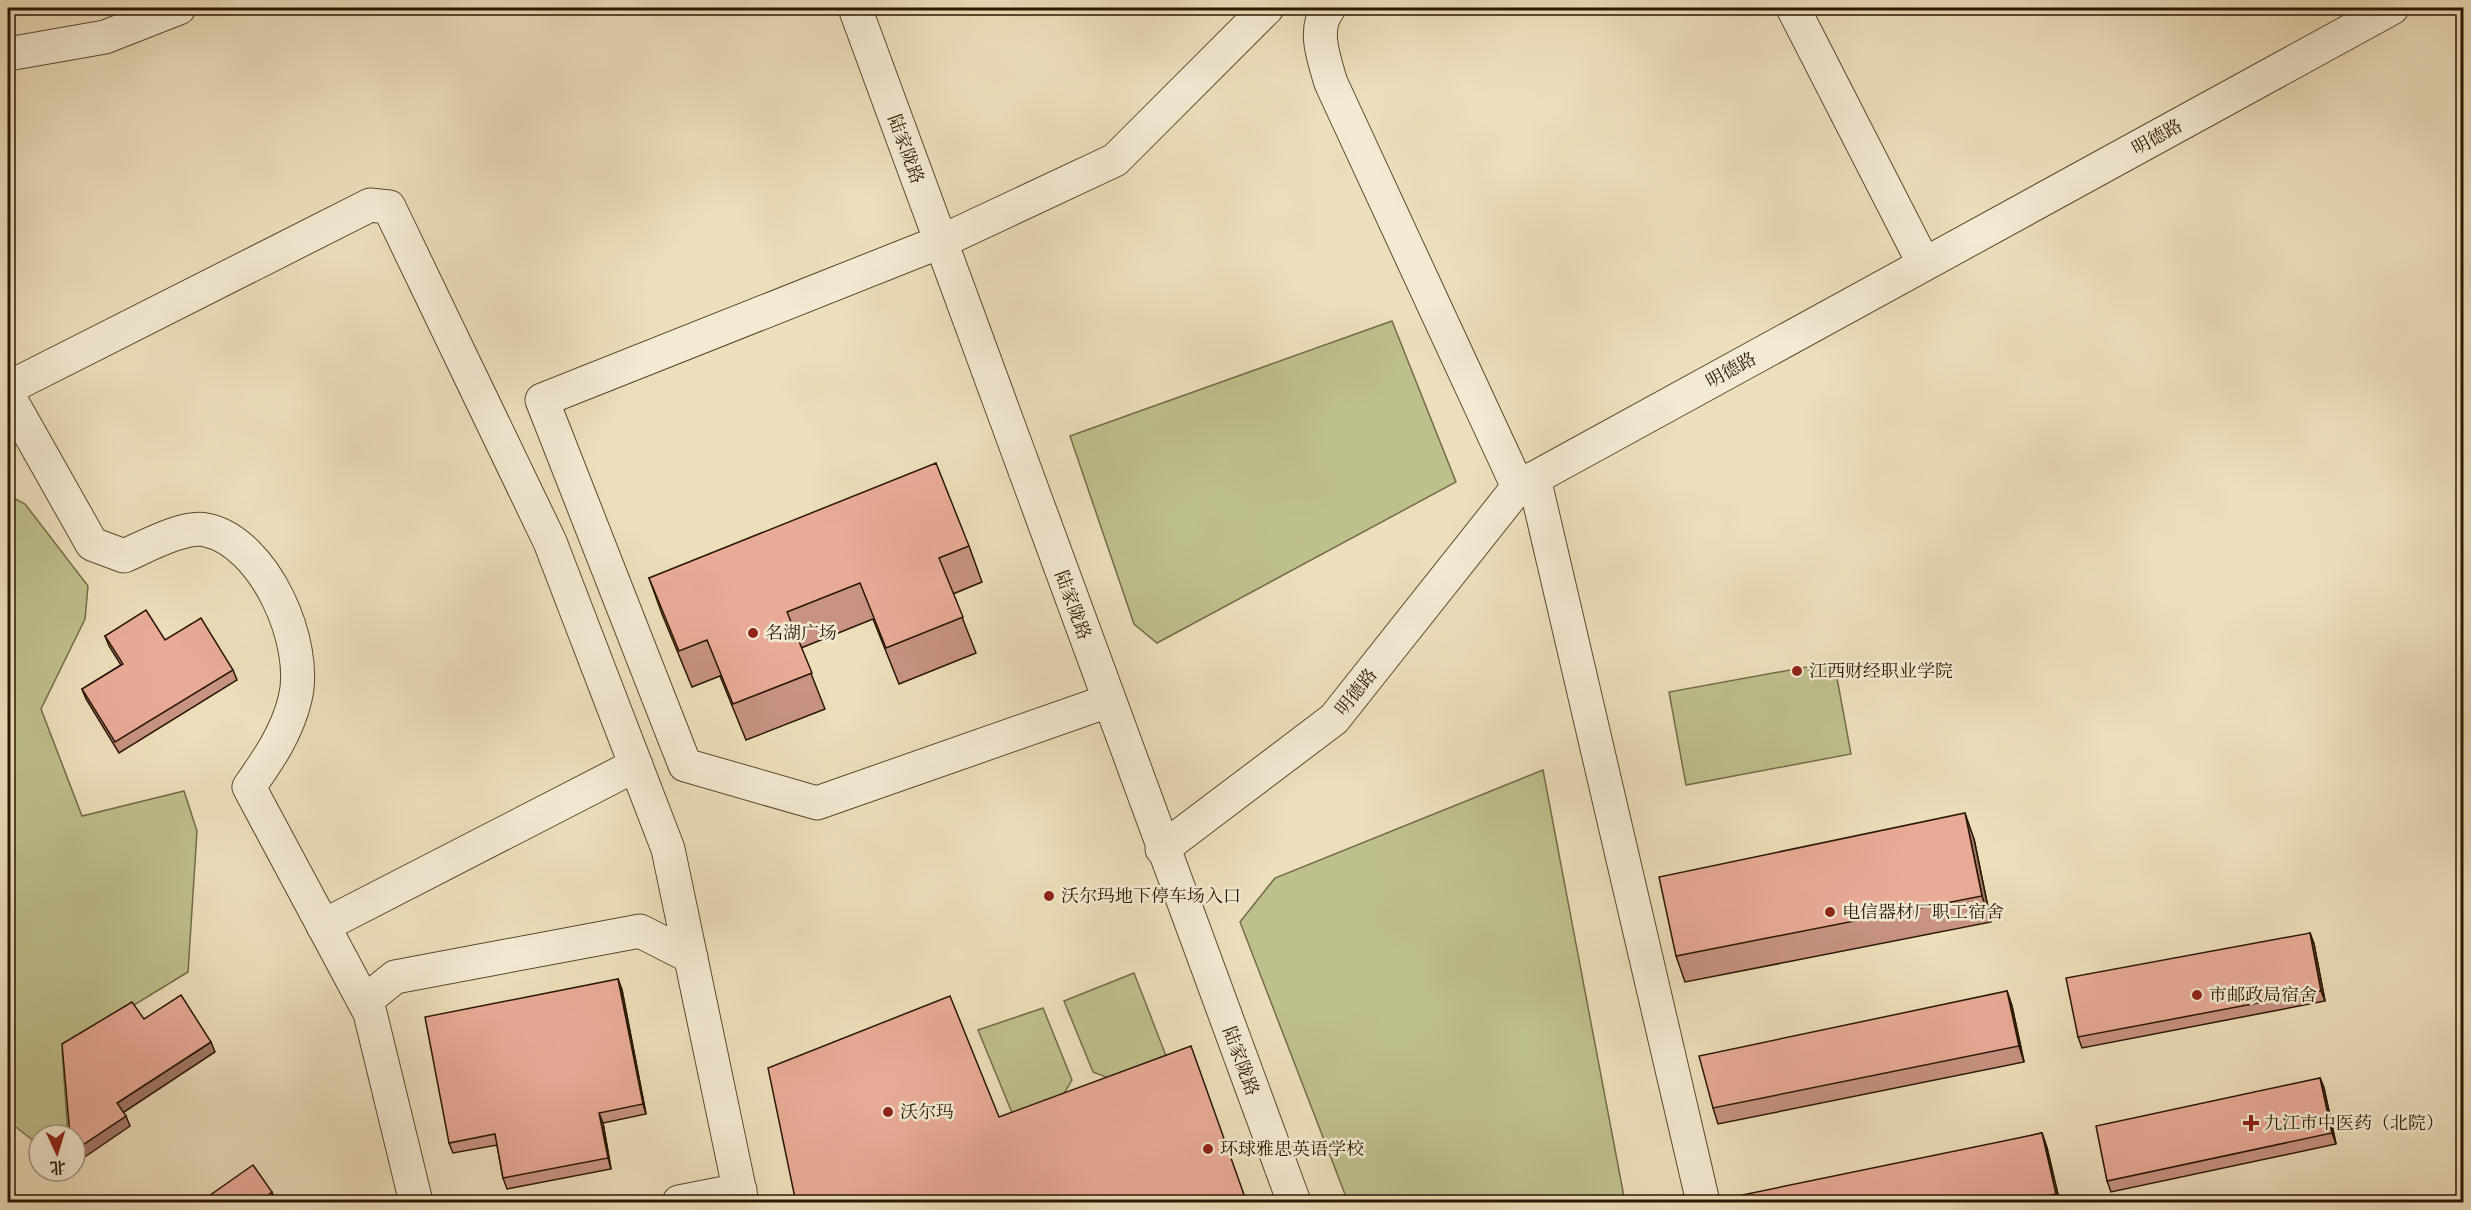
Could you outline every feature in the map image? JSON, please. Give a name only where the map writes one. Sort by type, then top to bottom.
[{"type":"street","points":[[8,54],[105,37],[179,8]]},
{"type":"street","name":"陆家陇路","points":[[855,8],[1162,849],[1294,1203]]},
{"type":"street","points":[[1108,701],[817,803],[685,765],[542,400],[940,242],[1115,160],[1267,8]]},
{"type":"street","points":[[1329,8],[1323,15],[1320,43],[1331,82],[1526,482],[1703,1203]]},
{"type":"street","points":[[1793,8],[1924,264]]},
{"type":"street","name":"明德路","points":[[1162,849],[1334,719],[1526,482],[2392,8]]},
{"type":"street","points":[[8,388],[370,205],[389,207],[550,542],[668,849],[741,1196],[679,1203]]},
{"type":"street","points":[[8,395],[92,544],[124,556],[187,530],[206,530],[231,541],[265,574],[285,612],[296,651],[296,697],[277,747],[249,788],[370,1013],[416,1203]]},
{"type":"street","points":[[323,926],[636,765]]},
{"type":"street","points":[[364,1002],[395,977],[640,931],[691,957]]},
{"type":"green space","points":[[1392,321],[1456,482],[1157,643],[1134,624],[1070,436]]},
{"type":"green space","points":[[8,495],[25,504],[88,586],[85,619],[41,709],[82,816],[184,791],[197,831],[188,972],[62,1049],[67,1123],[27,1123],[27,1136],[8,1121]]},
{"type":"green space","points":[[1834,662],[1851,754],[1686,785],[1669,692]]},
{"type":"green space","points":[[1543,770],[1625,1202],[1348,1202],[1240,922],[1275,878]]},
{"type":"green space","points":[[1134,973],[1168,1061],[1118,1082],[1093,1072],[1064,1001]]},
{"type":"green space","points":[[1043,1008],[1072,1080],[1058,1104],[1015,1120],[978,1030]]},
{"type":"building","name":"名湖广场","points":[[936,463],[969,546],[939,558],[963,617],[886,648],[860,583],[787,612],[812,673],[733,704],[707,640],[679,651],[649,578]]},
{"type":"building","points":[[146,610],[165,640],[201,618],[233,670],[115,742],[82,689],[123,664],[105,636]]},
{"type":"building","name":"电信器材厂职工宿舍","points":[[1965,813],[1982,896],[1676,956],[1659,877]]},
{"type":"building","name":"市邮政局宿舍","points":[[2310,933],[2321,991],[2078,1037],[2066,978]]},
{"type":"building","points":[[618,979],[643,1104],[599,1113],[608,1158],[503,1178],[495,1134],[449,1143],[425,1017]]},
{"type":"building","points":[[2007,991],[2019,1046],[1713,1108],[1699,1056]]},
{"type":"building","points":[[181,995],[211,1042],[117,1103],[126,1116],[87,1142],[87,1123],[69,1123],[62,1044],[132,1002],[144,1019]]},
{"type":"building","name":"沃尔玛","points":[[950,996],[999,1117],[1191,1046],[1247,1203],[796,1203],[768,1068]]},
{"type":"building","points":[[2320,1078],[2332,1133],[2107,1181],[2096,1126]]},
{"type":"building","points":[[2042,1133],[2056,1194],[2011,1203],[1744,1203],[1742,1195]]},
{"type":"building","points":[[253,1165],[272,1192],[258,1203],[199,1203]]},
{"type":"place","name":"名湖广场","points":[[753,633]]},
{"type":"place","name":"江西财经职业学院","points":[[1797,671]]},
{"type":"place","name":"沃尔玛地下停车场入口","points":[[1049,896]]},
{"type":"place","name":"电信器材厂职工宿舍","points":[[1830,912]]},
{"type":"place","name":"市邮政局宿舍","points":[[2197,995]]},
{"type":"place","name":"沃尔玛","points":[[888,1112]]},
{"type":"place","name":"九江市中医药（北院）","points":[[2251,1123]]},
{"type":"place","name":"环球雅思英语学校","points":[[1208,1149]]}]
